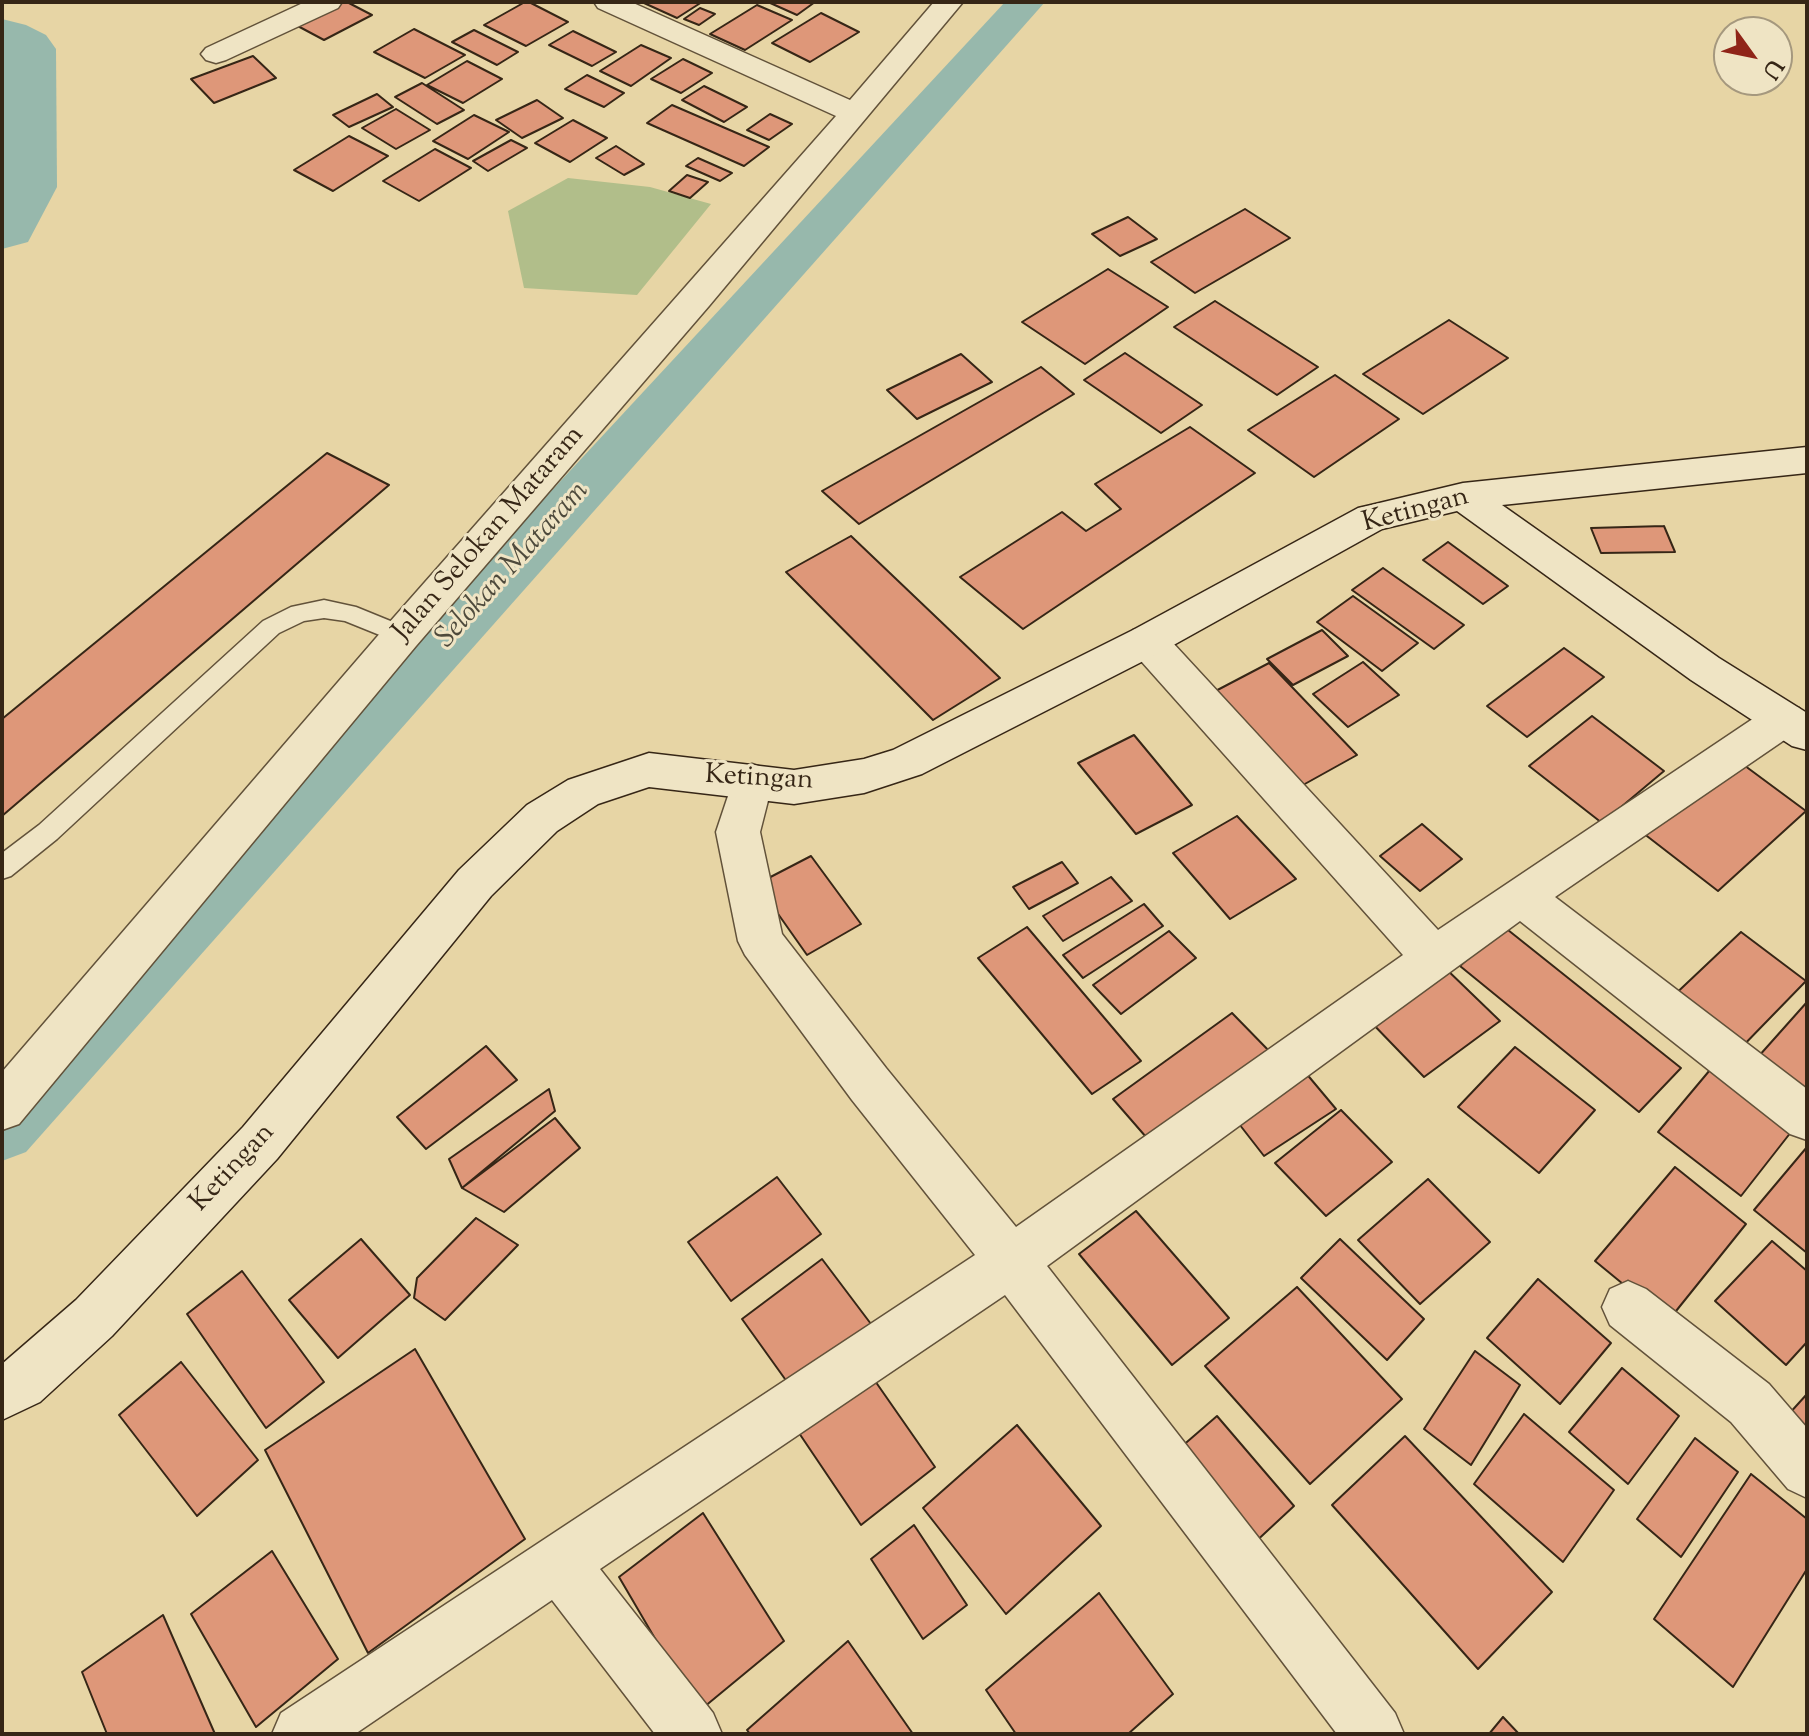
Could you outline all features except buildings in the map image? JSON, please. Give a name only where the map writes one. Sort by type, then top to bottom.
[{"type":"street","points":[[216,54],[328,2]]},
{"type":"street","points":[[608,2],[855,113]]},
{"type":"street","name":"Jalan Selokan Mataram","points":[[2,1108],[402,635],[949,2]]},
{"type":"street","name":"Ketingan","points":[[2,1393],[21,1383],[94,1318],[260,1143],[475,883],[542,818],[583,792],[649,770],[794,787],[864,776],[907,762],[1147,641],[1371,518],[1463,496],[1807,460]]},
{"type":"street","points":[[302,1734],[1011,1261],[1521,896],[1795,727],[1705,669],[1463,496]]},
{"type":"street","points":[[1147,641],[1434,958]]},
{"type":"street","points":[[752,781],[738,832],[761,941],[1374,1734]]},
{"type":"street","points":[[1521,896],[1807,1118]]},
{"type":"street","points":[[1628,1307],[1750,1403],[1807,1470]]},
{"type":"street","points":[[560,1564],[692,1734]]},
{"type":"lane","points":[[2,868],[48,832],[271,627],[299,613],[324,609],[348,613],[402,635]]},
{"type":"green space","points":[[568,178],[650,187],[711,204],[637,295],[524,288],[508,211]]},
{"type":"waterway","name":"Selokan Mataram","points":[[2,1130],[1026,2]]},
{"type":"waterway","points":[[2,39],[22,49],[20,187],[2,226]]}]
